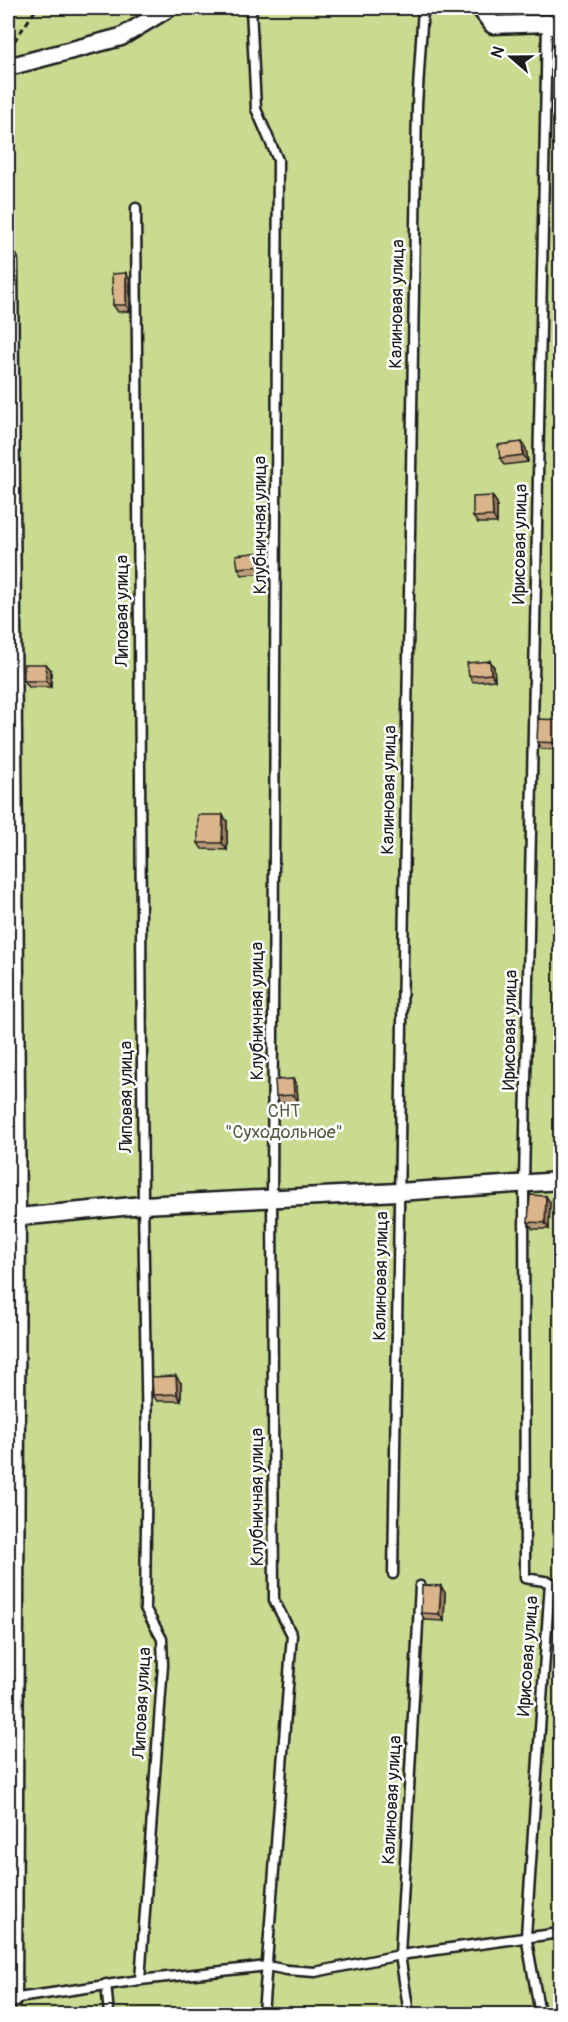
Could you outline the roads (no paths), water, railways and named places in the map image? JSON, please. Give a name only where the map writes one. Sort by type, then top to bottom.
[{"type":"street","points":[[8,67],[121,37],[169,8]]},
{"type":"street","points":[[480,8],[494,25],[554,26]]},
{"type":"street","points":[[8,261],[12,1218],[10,1999]]},
{"type":"street","points":[[12,1218],[143,1205],[561,1181]]},
{"type":"lane","name":"Клубничная улица","points":[[250,8],[256,110],[278,160],[272,1197],[274,1600],[292,1635],[263,2014]]},
{"type":"lane","name":"Калиновая улица","points":[[393,1574],[417,105],[423,8]]},
{"type":"lane","name":"Ирисовая улица","points":[[540,2014],[526,1936],[550,1582],[525,1578],[524,1183],[554,26]]},
{"type":"lane","name":"Липовая улица","points":[[136,208],[143,1205],[147,1441],[145,1608],[162,1639],[163,1665],[140,1980]]},
{"type":"lane","name":"Калиновая улица","points":[[409,2014],[400,1955],[420,1586]]},
{"type":"lane","points":[[10,1999],[106,1984],[267,1966],[315,1972],[400,1955],[561,1933]]},
{"type":"lane","points":[[106,1984],[109,2014]]},
{"type":"park label","name":"СНТ \"Суходольное\"","points":[[284,1121]]}]
